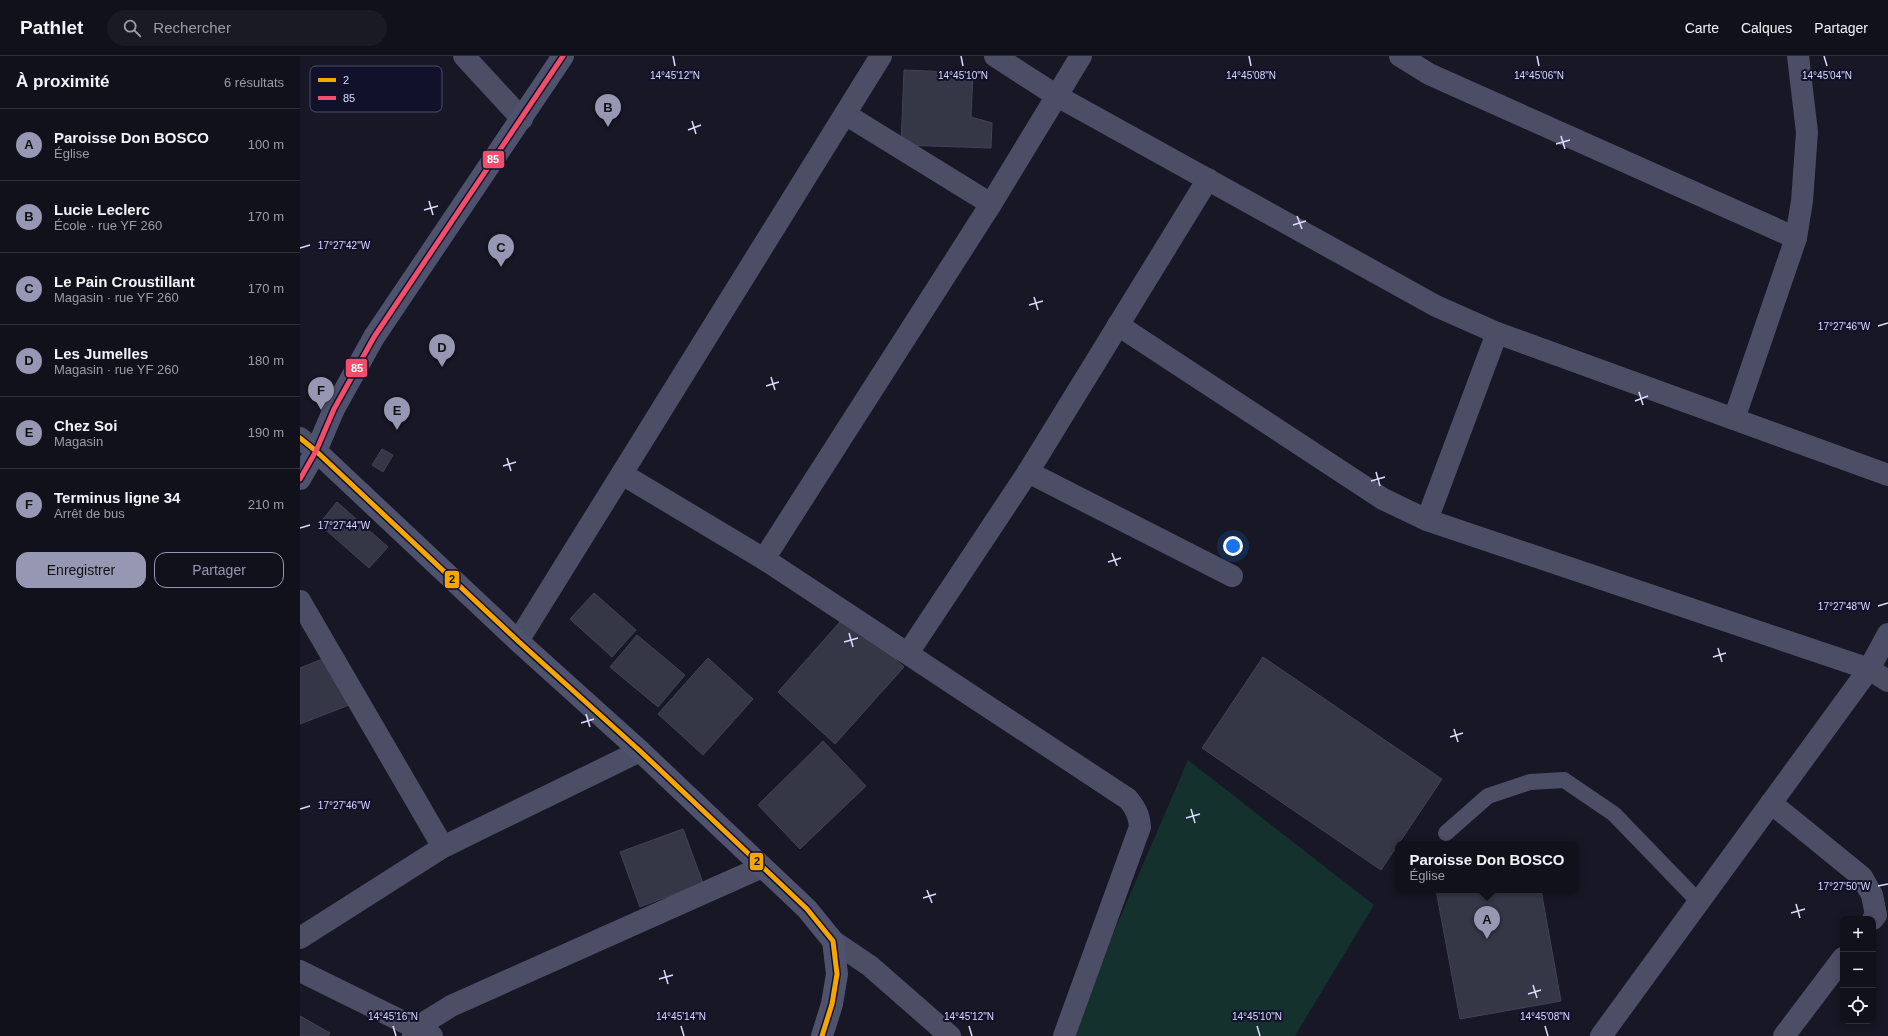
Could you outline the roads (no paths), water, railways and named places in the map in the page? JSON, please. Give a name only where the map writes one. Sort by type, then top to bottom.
[{"type":"street","points":[[464,56],[522,119]]},
{"type":"street","points":[[300,479],[308,444],[334,409],[374,337],[563,56]]},
{"type":"street","points":[[518,641],[881,56]]},
{"type":"street","points":[[996,56],[1057,96],[1436,306],[1497,333],[1888,475]]},
{"type":"street","points":[[764,559],[990,204],[1081,56]]},
{"type":"street","points":[[1400,56],[1429,74],[1796,238]]},
{"type":"street","points":[[1734,419],[1796,238],[1802,201],[1807,132],[1798,56]]},
{"type":"street","points":[[845,114],[990,204]]},
{"type":"street","points":[[908,653],[1028,472],[1208,180]]},
{"type":"street","points":[[1118,325],[1352,480],[1383,499],[1427,520],[1869,669],[1888,681]]},
{"type":"street","points":[[1427,520],[1497,333]]},
{"type":"street","points":[[308,444],[518,641],[640,751],[807,909],[832,942],[870,966],[950,1036]]},
{"type":"street","points":[[1028,472],[1232,576]]},
{"type":"street","points":[[622,474],[764,559],[1128,799],[1136,808],[1140,827],[1064,1036]]},
{"type":"street","points":[[300,602],[443,847]]},
{"type":"street","points":[[1601,1036],[1869,669],[1888,634]]},
{"type":"street","points":[[300,938],[443,847],[640,751]]},
{"type":"street","points":[[1771,804],[1862,877],[1872,896],[1875,916]]},
{"type":"street","points":[[300,972],[420,1033],[451,1006],[762,867]]},
{"type":"street","points":[[822,1036],[832,1004],[837,974],[832,942]]},
{"type":"street","points":[[1784,1036],[1840,962]]},
{"type":"lane","points":[[1446,833],[1488,796],[1530,782],[1564,780],[1614,814],[1699,902]]},
{"type":"place","name":"Lucie Leclerc","points":[[608,127]]},
{"type":"place","name":"Le Pain Croustillant","points":[[501,267]]},
{"type":"place","name":"Les Jumelles","points":[[442,367]]},
{"type":"place","name":"Terminus ligne 34","points":[[321,410]]},
{"type":"place","name":"Chez Soi","points":[[397,430]]},
{"type":"place","name":"Paroisse Don BOSCO","points":[[1487,939]]}]
